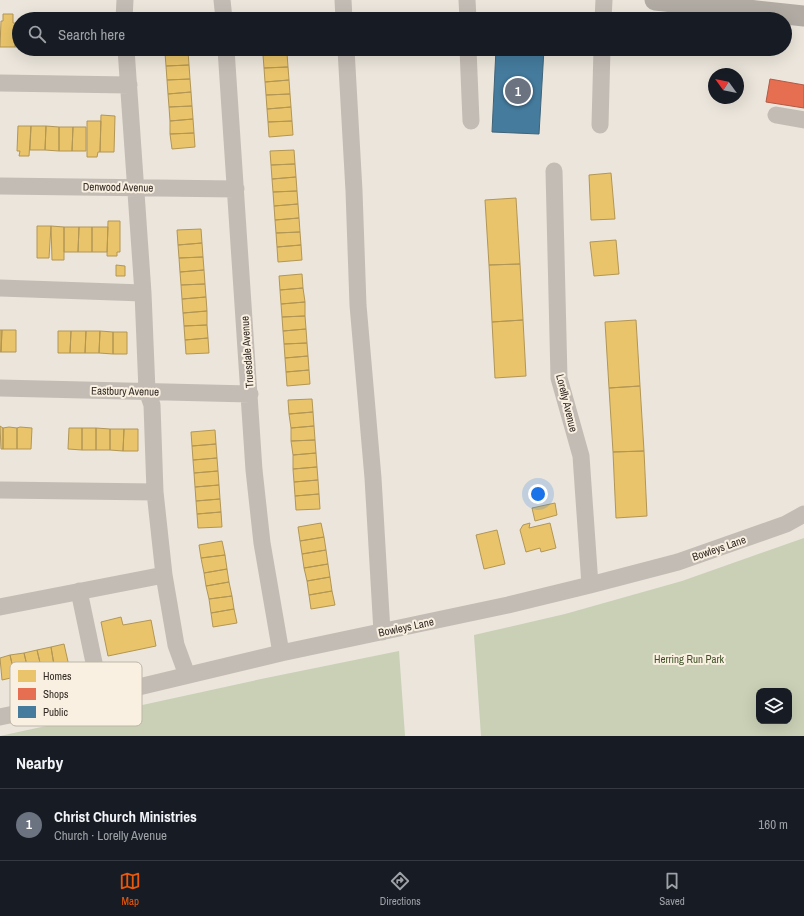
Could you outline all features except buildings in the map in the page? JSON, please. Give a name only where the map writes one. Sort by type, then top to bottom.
[{"type":"main road","points":[[655,0],[767,12]]},
{"type":"main road","points":[[792,15],[804,16]]},
{"type":"street","points":[[124,12],[125,0]]},
{"type":"street","points":[[222,0],[223,12]]},
{"type":"street","points":[[343,0],[344,12]]},
{"type":"street","points":[[467,0],[468,12]]},
{"type":"street","points":[[603,12],[604,0]]},
{"type":"street","points":[[127,56],[143,293],[147,391],[152,406],[154,492],[164,575],[176,645],[187,675]]},
{"type":"street","name":"Truesdale Avenue","points":[[226,56],[254,470],[262,542],[281,652]]},
{"type":"street","points":[[346,56],[354,191],[358,304],[373,478],[382,632]]},
{"type":"street","points":[[468,56],[471,121]]},
{"type":"street","points":[[600,125],[602,56]]},
{"type":"street","points":[[0,83],[129,85]]},
{"type":"street","points":[[776,115],[804,120]]},
{"type":"street","name":"Lorelly Avenue","points":[[554,171],[559,378],[582,456],[590,585]]},
{"type":"street","name":"Denwood Avenue","points":[[0,186],[136,187],[236,190]]},
{"type":"street","points":[[0,288],[143,293]]},
{"type":"street","name":"Eastbury Avenue","points":[[0,388],[250,394]]},
{"type":"street","points":[[0,490],[154,492]]},
{"type":"street","name":"Bowleys Lane","points":[[142,686],[281,652],[508,605],[590,585],[678,562],[786,524],[804,514]]},
{"type":"street","points":[[0,607],[164,575]]},
{"type":"street","points":[[79,591],[94,662]]},
{"type":"street","name":"Bowleys Lane","points":[[0,717],[10,715]]},
{"type":"green space","name":"Herring Run Park","points":[[804,538],[804,736],[481,736],[474,635],[565,614],[682,581]]},
{"type":"green space","points":[[399,651],[405,736],[0,736],[46,726],[142,726],[142,705]]},
{"type":"place","name":"Christ Church Ministries","points":[[518,91]]}]
